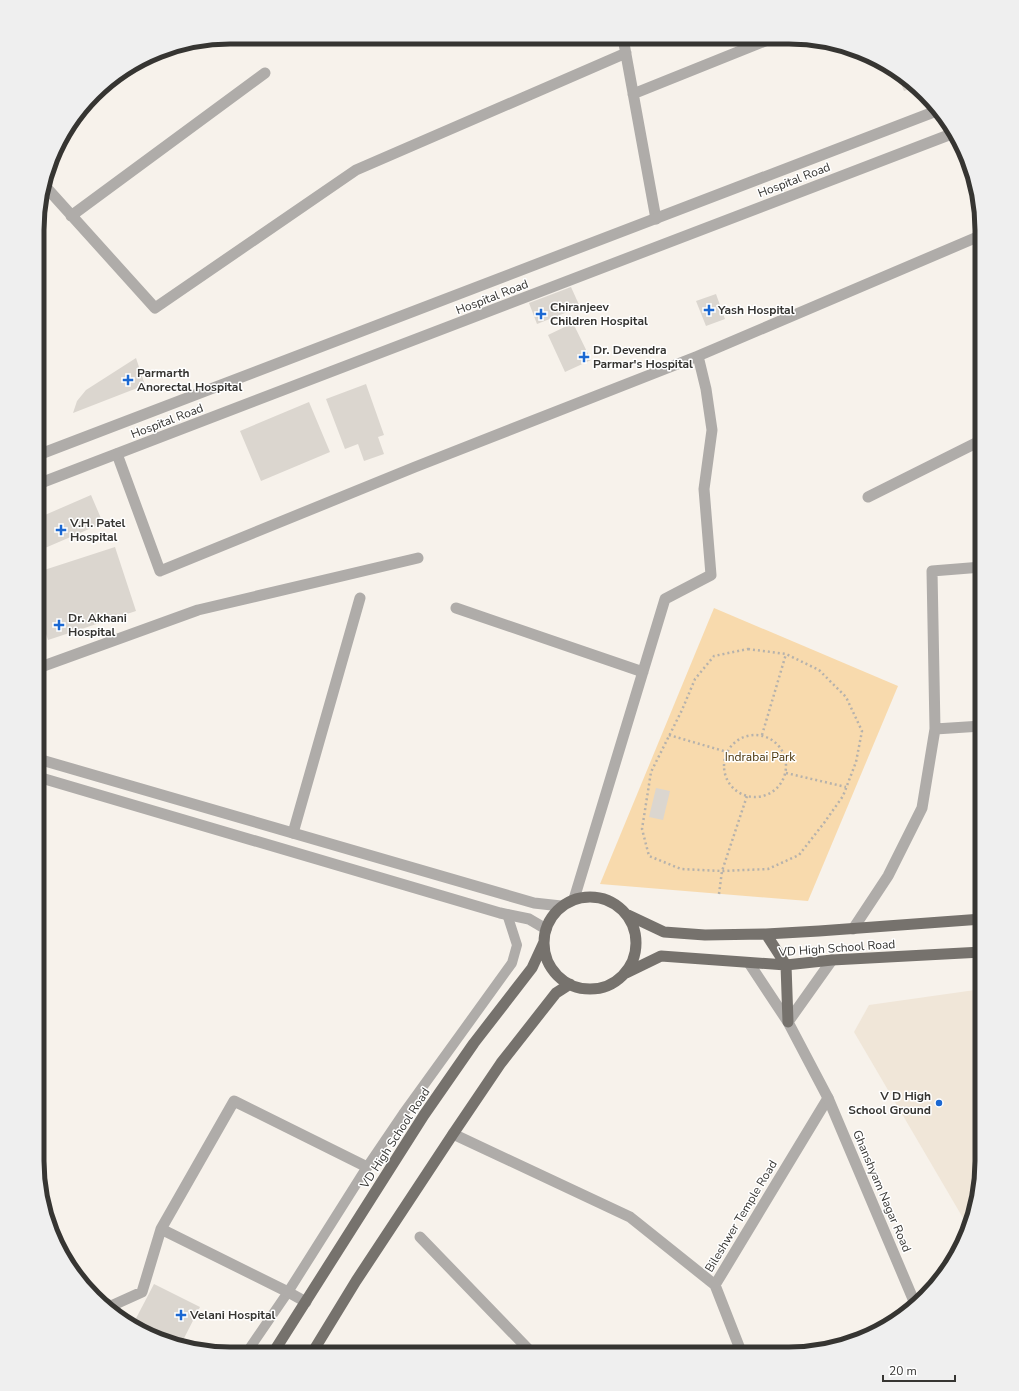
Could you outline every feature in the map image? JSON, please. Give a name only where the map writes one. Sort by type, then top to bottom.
[{"type":"main road","points":[[589,896],[604,898],[618,905],[628,915],[635,929],[637,944],[634,959],[626,973],[614,983],[600,988],[584,989],[570,984],[559,976],[551,966],[546,955],[544,942],[546,929],[551,917],[561,906],[574,899],[589,896]]},
{"type":"main road","name":"VD High School Road","points":[[628,915],[664,932],[705,935],[766,934],[975,920]]},
{"type":"main road","points":[[766,934],[786,966],[788,1022]]},
{"type":"main road","name":"VD High School Road","points":[[277,1347],[424,1115],[474,1043],[532,968],[544,942]]},
{"type":"main road","name":"VD High School Road","points":[[626,973],[662,956],[786,966],[832,960],[975,952]]},
{"type":"main road","points":[[316,1347],[356,1281],[453,1134],[502,1063],[556,993],[570,984]]},
{"type":"street","points":[[624,44],[656,218]]},
{"type":"street","points":[[633,94],[758,44]]},
{"type":"street","points":[[49,190],[155,308],[356,170],[626,53]]},
{"type":"street","points":[[71,216],[265,73]]},
{"type":"street","name":"Hospital Road","points":[[44,453],[933,112]]},
{"type":"street","name":"Hospital Road","points":[[44,482],[949,135]]},
{"type":"street","points":[[117,454],[160,571],[415,466],[698,356],[975,238]]},
{"type":"street","points":[[574,899],[665,599],[711,575],[704,489],[712,430],[706,390],[698,356]]},
{"type":"street","points":[[868,498],[975,444]]},
{"type":"street","points":[[44,666],[198,610],[418,558]]},
{"type":"street","points":[[853,929],[888,876],[922,808],[935,729],[932,571],[975,568]]},
{"type":"street","points":[[293,833],[360,598]]},
{"type":"street","points":[[456,608],[643,672]]},
{"type":"street","points":[[935,729],[975,726]]},
{"type":"street","points":[[44,761],[534,903],[561,906]]},
{"type":"street","points":[[44,779],[529,920],[546,929]]},
{"type":"street","points":[[788,1022],[832,960]]},
{"type":"street","name":"Ghanshyam Nagar Road","points":[[749,963],[788,1022],[828,1098],[913,1300]]},
{"type":"street","name":"Bileshwer Temple Road","points":[[739,1347],[715,1284],[828,1098]]},
{"type":"street","points":[[112,1305],[142,1292],[161,1229],[234,1101],[367,1167]]},
{"type":"street","points":[[453,1134],[630,1217],[715,1284]]},
{"type":"street","points":[[161,1229],[306,1302]]},
{"type":"street","points":[[420,1237],[526,1347]]},
{"type":"lane","points":[[250,1347],[288,1292],[367,1167],[403,1114],[512,963],[517,944],[507,914]]},
{"type":"path","points":[[748,649],[786,654],[819,670],[846,698],[862,731],[856,762],[843,796],[799,855],[768,869],[722,871],[681,869],[649,856],[642,829],[649,784],[651,772],[669,735],[695,679],[714,656],[748,649]]},
{"type":"path","points":[[762,735],[786,654]]},
{"type":"path","points":[[669,735],[727,752]]},
{"type":"path","points":[[752,735],[762,735],[771,739],[779,746],[784,754],[786,773],[782,782],[775,790],[767,794],[757,797],[747,796],[730,784],[725,774],[724,763],[727,752],[733,744],[742,738],[752,735]]},
{"type":"path","points":[[786,773],[846,787]]},
{"type":"path","points":[[719,894],[722,871],[747,796]]},
{"type":"shaded area","name":"V D High School Ground","points":[[975,990],[975,1173],[966,1217],[963,1218],[854,1032],[869,1005]]},
{"type":"green space","name":"Indrabai Park","points":[[714,608],[898,686],[808,901],[600,884]]},
{"type":"building","points":[[900,80],[911,89],[904,91]]},
{"type":"building","points":[[571,287],[580,307],[537,324],[529,303]]},
{"type":"building","points":[[716,294],[725,319],[706,326],[696,301]]},
{"type":"building","points":[[573,323],[591,360],[565,372],[548,335]]},
{"type":"building","points":[[136,358],[145,385],[73,413],[77,401],[86,390]]},
{"type":"building","points":[[366,384],[384,435],[378,437],[384,454],[364,461],[358,444],[345,449],[326,399]]},
{"type":"building","points":[[309,402],[330,452],[261,481],[240,431]]},
{"type":"building","points":[[91,495],[103,523],[44,548],[44,515]]},
{"type":"building","points":[[115,547],[136,611],[48,640],[44,628],[44,570]]},
{"type":"building","points":[[656,788],[670,791],[663,820],[649,817]]},
{"type":"building","points":[[154,1284],[200,1307],[183,1341],[159,1333],[135,1321]]},
{"type":"place","name":"Yash Hospital","points":[[709,310]]},
{"type":"place","name":"Chiranjeev Children Hospital","points":[[541,314]]},
{"type":"place","name":"Dr. Devendra Parmar's Hospital","points":[[584,357]]},
{"type":"place","name":"Parmarth Anorectal Hospital","points":[[128,380]]},
{"type":"place","name":"V.H. Patel Hospital","points":[[61,530]]},
{"type":"place","name":"Dr. Akhani Hospital","points":[[59,625]]},
{"type":"place","name":"V D High School Ground","points":[[939,1103]]},
{"type":"place","name":"Velani Hospital","points":[[181,1315]]}]
